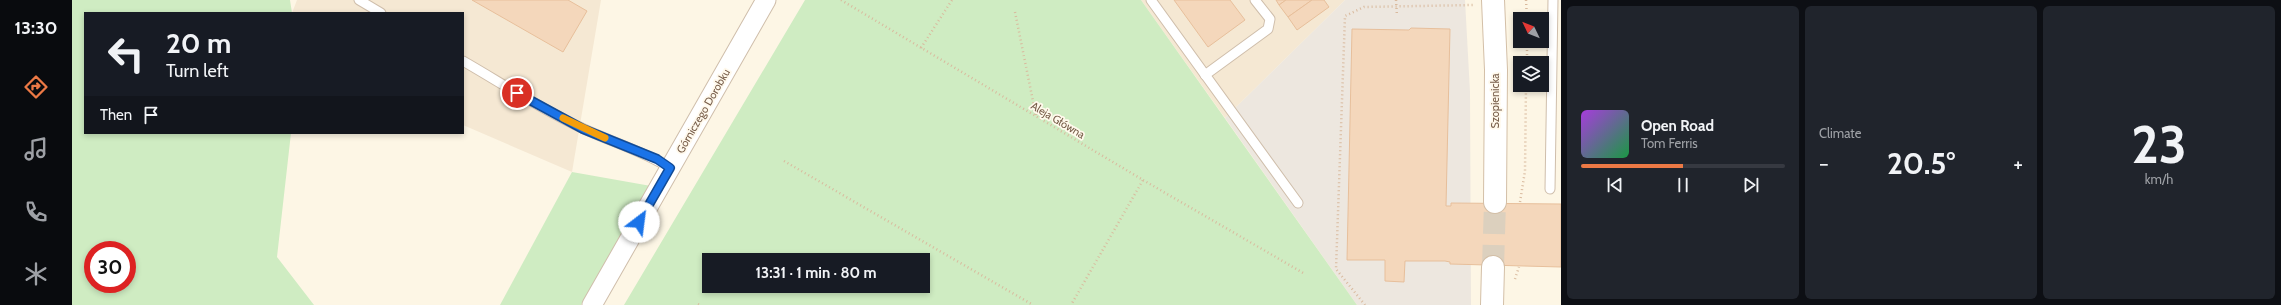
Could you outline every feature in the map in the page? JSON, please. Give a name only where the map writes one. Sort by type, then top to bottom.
[{"type":"street","name":"Górniczego Dorobku","points":[[592,305],[766,0]]},
{"type":"street","name":"Szopienicka","points":[[1485,2],[1496,70],[1495,202]]},
{"type":"street","points":[[1492,305],[1493,267]]},
{"type":"lane","points":[[359,0],[379,12]]},
{"type":"lane","points":[[1151,0],[1298,203]]},
{"type":"lane","points":[[1205,75],[1268,29],[1270,19],[1255,0]]},
{"type":"lane","points":[[1550,188],[1553,0]]},
{"type":"lane","points":[[464,62],[564,119],[657,159],[670,168]]},
{"type":"path","name":"Aleja Główna","points":[[841,0],[1036,117],[1304,274]]},
{"type":"path","points":[[921,48],[952,0]]},
{"type":"path","points":[[1396,0],[1397,16]]},
{"type":"path","points":[[1526,0],[1527,12]]},
{"type":"path","points":[[1365,305],[1336,269],[1345,16],[1364,7],[1396,8],[1485,2]]},
{"type":"path","points":[[1015,12],[1036,117]]},
{"type":"path","points":[[1520,202],[1524,171],[1526,92]]},
{"type":"path","points":[[784,161],[1033,305]]},
{"type":"path","points":[[1071,305],[1143,180]]},
{"type":"shaded area","points":[[297,0],[601,0],[572,172],[464,125],[464,12],[292,12]]},
{"type":"shaded area","points":[[1141,0],[1345,0],[1225,118]]},
{"type":"shaded area","points":[[1345,0],[1465,0],[1470,92],[1471,305],[1357,305],[1225,118]]},
{"type":"green space","points":[[72,0],[290,0],[292,12],[84,12],[84,134],[291,134],[277,257],[314,305],[72,305]]},
{"type":"green space","points":[[805,0],[1141,0],[1357,305],[624,305]]},
{"type":"green space","points":[[572,172],[651,186],[581,305],[500,305]]},
{"type":"building","points":[[472,0],[568,0],[587,11],[563,52]]},
{"type":"building","points":[[1174,0],[1230,0],[1245,20],[1208,47]]},
{"type":"building","points":[[1276,0],[1286,0],[1279,5]]},
{"type":"building","points":[[1286,0],[1312,0],[1288,17],[1279,5]]},
{"type":"building","points":[[1312,0],[1324,0],[1329,7],[1297,30],[1288,17]]},
{"type":"building","points":[[1411,28],[1450,29],[1446,206],[1451,206],[1451,203],[1561,204],[1561,267],[1450,264],[1450,262],[1445,261],[1405,261],[1404,282],[1385,281],[1385,260],[1347,260],[1352,29],[1409,30]]},
{"type":"tunnel","points":[[1493,267],[1495,202]]},
{"type":"slow traffic","points":[[563,118],[583,129],[605,138]]},
{"type":"route","points":[[517,93],[583,129],[657,159],[670,168],[639,222]]}]
